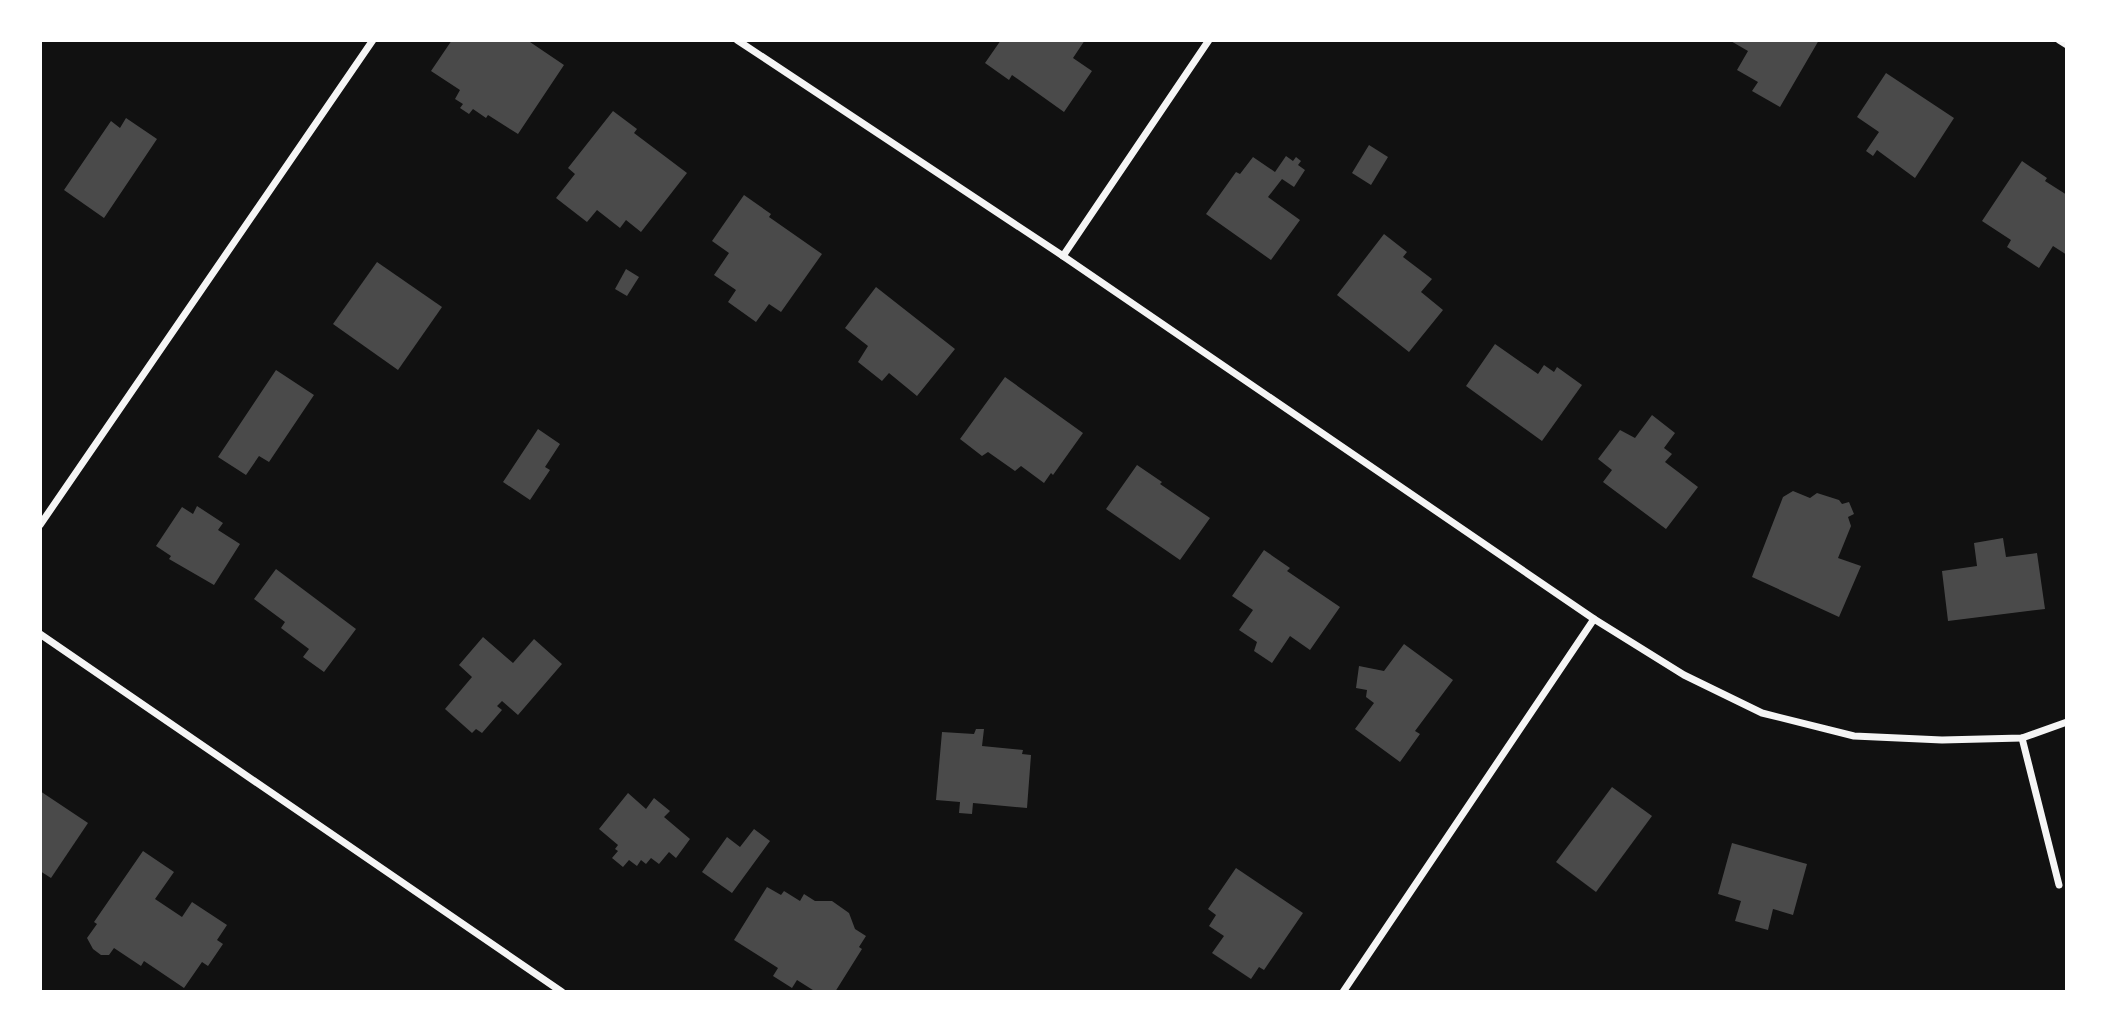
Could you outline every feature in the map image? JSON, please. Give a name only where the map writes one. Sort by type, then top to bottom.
[{"type":"street","points":[[40,525],[373,40]]},
{"type":"street","points":[[737,40],[1063,256],[1594,619],[1684,675],[1762,713],[1854,736],[1942,740],[2022,738],[2067,722]]},
{"type":"street","points":[[1063,256],[1209,40]]},
{"type":"street","points":[[2059,40],[2067,45]]},
{"type":"street","points":[[1343,992],[1594,619]]},
{"type":"street","points":[[40,634],[562,992]]},
{"type":"street","points":[[2022,738],[2059,885]]},
{"type":"building","points":[[452,40],[527,40],[564,65],[518,134],[488,115],[486,118],[473,109],[469,114],[460,108],[463,104],[455,99],[460,90],[431,71]]},
{"type":"building","points":[[1001,40],[1085,40],[1073,58],[1092,71],[1064,112],[1012,75],[1009,80],[985,63]]},
{"type":"building","points":[[1729,40],[1819,40],[1780,107],[1752,91],[1758,82],[1737,70],[1748,51]]},
{"type":"building","points":[[1886,73],[1954,118],[1915,178],[1877,150],[1873,156],[1866,151],[1879,132],[1857,117]]},
{"type":"building","points":[[613,111],[637,129],[634,133],[687,173],[641,232],[626,220],[620,228],[597,210],[587,222],[556,198],[575,174],[568,168]]},
{"type":"building","points":[[126,118],[157,139],[104,218],[64,190],[111,121],[120,128]]},
{"type":"building","points":[[1369,145],[1388,157],[1371,185],[1352,173]]},
{"type":"building","points":[[1286,156],[1293,161],[1296,157],[1301,161],[1298,165],[1305,170],[1294,187],[1282,179],[1268,197],[1300,220],[1271,260],[1206,214],[1236,172],[1240,174],[1253,157],[1275,172]]},
{"type":"building","points":[[2022,161],[2067,195],[2067,255],[2053,246],[2039,268],[2007,247],[2011,240],[1982,221]]},
{"type":"building","points":[[744,195],[771,214],[769,217],[822,254],[781,312],[769,304],[756,322],[728,302],[736,290],[714,275],[729,253],[712,241]]},
{"type":"building","points":[[1384,234],[1407,252],[1403,257],[1432,279],[1421,292],[1443,310],[1409,352],[1337,295]]},
{"type":"building","points":[[377,262],[442,307],[398,370],[333,324]]},
{"type":"building","points":[[626,269],[639,277],[627,296],[615,289]]},
{"type":"building","points":[[876,287],[955,349],[917,396],[889,373],[882,381],[858,362],[868,346],[845,328]]},
{"type":"building","points":[[1495,344],[1538,374],[1544,365],[1554,372],[1557,367],[1582,385],[1542,441],[1466,386]]},
{"type":"building","points":[[276,370],[314,395],[269,462],[259,456],[246,475],[218,457]]},
{"type":"building","points":[[1005,377],[1083,433],[1053,475],[1051,473],[1044,483],[1021,466],[1015,471],[988,452],[982,456],[960,439]]},
{"type":"building","points":[[1652,415],[1675,433],[1664,448],[1672,454],[1665,462],[1698,487],[1666,529],[1603,482],[1612,470],[1598,459],[1620,430],[1635,438]]},
{"type":"building","points":[[538,429],[560,444],[545,467],[550,470],[530,500],[503,482]]},
{"type":"building","points":[[1137,465],[1210,518],[1180,560],[1106,509]]},
{"type":"building","points":[[1793,491],[1810,498],[1817,493],[1839,500],[1842,504],[1849,502],[1854,514],[1848,517],[1851,526],[1838,558],[1861,566],[1839,617],[1752,577],[1783,497]]},
{"type":"building","points":[[197,506],[223,523],[218,530],[240,544],[214,585],[169,559],[171,556],[156,546],[182,507],[193,514]]},
{"type":"building","points":[[2003,538],[2006,557],[2037,553],[2045,609],[1948,621],[1942,571],[1977,566],[1974,543]]},
{"type":"building","points":[[1264,550],[1290,568],[1287,571],[1340,607],[1310,650],[1290,636],[1272,663],[1254,651],[1257,642],[1239,630],[1253,610],[1232,596]]},
{"type":"building","points":[[276,569],[356,629],[324,672],[303,657],[309,649],[281,628],[285,622],[254,599]]},
{"type":"building","points":[[483,637],[513,663],[534,639],[562,664],[518,715],[502,701],[497,706],[502,710],[482,733],[476,729],[472,733],[445,709],[472,677],[459,665]]},
{"type":"building","points":[[1404,644],[1453,680],[1415,731],[1420,734],[1400,762],[1355,729],[1374,703],[1366,697],[1367,690],[1356,688],[1359,666],[1384,671]]},
{"type":"building","points":[[976,729],[984,729],[982,746],[1023,750],[1022,754],[1031,755],[1027,808],[973,803],[972,814],[959,813],[960,802],[936,800],[942,732],[974,734]]},
{"type":"building","points":[[1612,787],[1652,816],[1596,892],[1556,862]]},
{"type":"building","points":[[40,791],[88,823],[51,878],[40,871]]},
{"type":"building","points":[[628,793],[646,809],[654,798],[670,811],[664,817],[690,839],[676,858],[669,852],[659,864],[651,858],[646,864],[641,860],[637,866],[629,860],[623,867],[612,858],[618,851],[615,849],[618,845],[599,829]]},
{"type":"building","points":[[754,829],[770,841],[732,893],[702,872],[727,837],[740,847]]},
{"type":"building","points":[[1732,843],[1807,864],[1793,915],[1773,909],[1768,930],[1735,921],[1741,901],[1718,894]]},
{"type":"building","points":[[143,851],[174,872],[155,899],[182,917],[192,902],[227,925],[217,940],[223,944],[208,966],[202,962],[184,988],[144,961],[141,966],[114,948],[109,955],[101,955],[93,949],[87,938],[97,924],[94,922]]},
{"type":"building","points":[[1236,868],[1303,913],[1264,970],[1259,967],[1251,979],[1212,953],[1224,936],[1209,926],[1216,915],[1208,909]]},
{"type":"building","points":[[767,887],[781,895],[784,891],[800,901],[804,894],[815,901],[832,901],[849,913],[855,929],[866,936],[859,947],[862,949],[835,992],[816,992],[797,980],[792,988],[773,976],[778,968],[734,940]]}]
